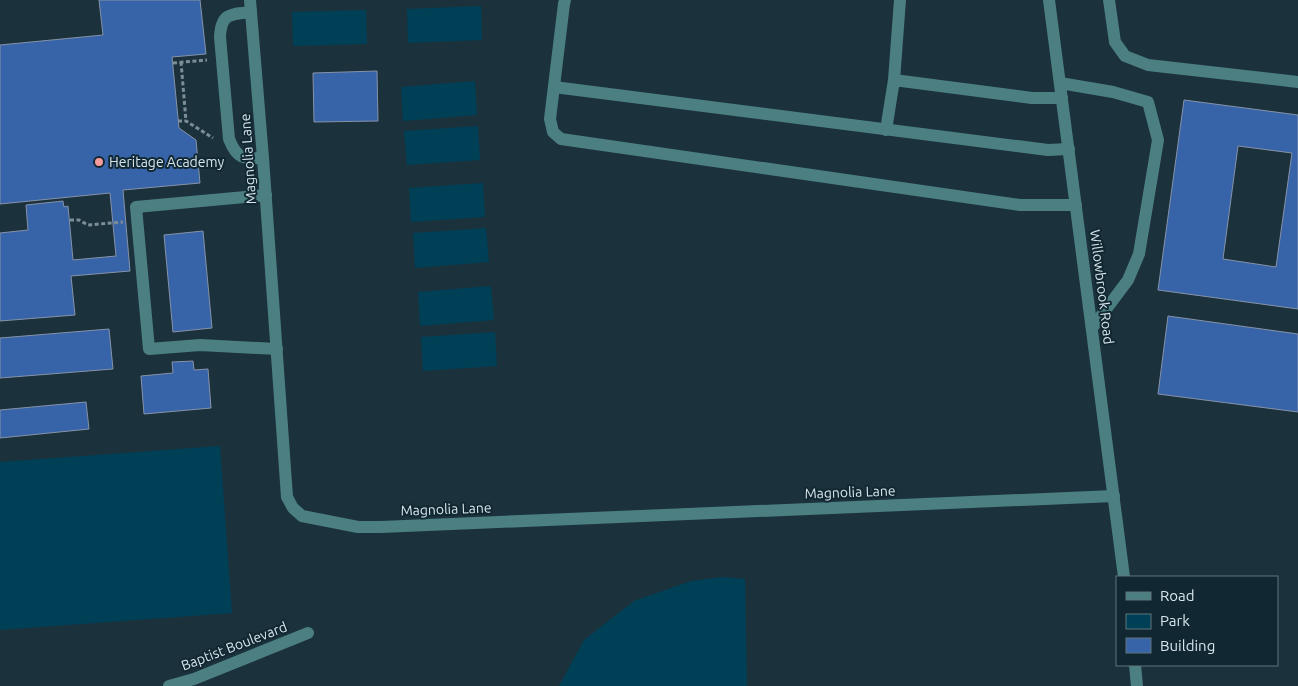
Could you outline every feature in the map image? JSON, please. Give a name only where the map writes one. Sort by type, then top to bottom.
[{"type":"street","points":[[565,0],[550,119],[553,132],[561,140],[1020,204],[1076,205]]},
{"type":"street","points":[[886,130],[894,80],[900,0]]},
{"type":"street","name":"Willowbrook Road","points":[[1049,0],[1124,576]]},
{"type":"street","points":[[1109,0],[1115,42],[1125,56],[1148,66],[1298,82]]},
{"type":"street","points":[[251,6],[225,18],[220,26],[221,46],[229,139],[232,148],[238,155],[246,159],[263,158]]},
{"type":"street","name":"Magnolia Lane","points":[[251,6],[287,497],[293,508],[302,516],[358,527],[391,527],[1114,496]]},
{"type":"street","points":[[894,80],[1032,98],[1062,98]]},
{"type":"street","points":[[1060,83],[1113,92],[1148,102],[1158,140],[1139,254],[1128,280],[1092,328]]},
{"type":"street","points":[[554,87],[1048,150],[1069,149]]},
{"type":"street","points":[[266,195],[136,207],[149,349],[200,344],[277,349]]},
{"type":"street","name":"Baptist Boulevard","points":[[169,686],[194,679],[308,633]]},
{"type":"street","points":[[1135,666],[1137,686]]},
{"type":"path","points":[[173,63],[214,59]]},
{"type":"path","points":[[181,62],[186,120]]},
{"type":"path","points":[[178,121],[186,120],[215,139]]},
{"type":"green space","points":[[481,6],[482,40],[408,43],[407,9]]},
{"type":"green space","points":[[366,10],[367,44],[293,46],[292,12]]},
{"type":"green space","points":[[475,81],[477,115],[403,121],[401,87]]},
{"type":"green space","points":[[478,126],[480,160],[407,165],[404,131]]},
{"type":"green space","points":[[483,183],[485,217],[411,222],[409,188]]},
{"type":"green space","points":[[486,228],[489,262],[415,268],[413,233]]},
{"type":"green space","points":[[491,286],[494,320],[420,326],[418,292]]},
{"type":"green space","points":[[495,332],[497,366],[423,371],[421,337]]},
{"type":"green space","points":[[220,446],[232,613],[0,630],[0,462]]},
{"type":"green space","points":[[722,577],[745,579],[747,686],[559,686],[584,640],[634,601],[691,581]]},
{"type":"building","name":"Heritage Academy","points":[[99,0],[200,0],[206,54],[172,57],[179,128],[196,140],[200,183],[123,190],[130,271],[71,276],[75,315],[0,321],[0,233],[28,230],[26,205],[63,201],[64,207],[68,206],[73,260],[116,256],[110,193],[0,204],[0,45],[103,35]]},
{"type":"building","points":[[377,71],[378,121],[314,122],[313,73]]},
{"type":"building","points":[[1184,100],[1298,115],[1298,309],[1158,290]],"holes":[[[1238,146],[1292,153],[1276,267],[1223,259]]]},
{"type":"building","points":[[203,231],[212,328],[173,332],[164,235]]},
{"type":"building","points":[[1168,316],[1298,334],[1298,412],[1158,394]]},
{"type":"building","points":[[109,329],[113,369],[0,378],[0,338]]},
{"type":"building","points":[[193,361],[194,370],[208,369],[211,408],[144,414],[141,376],[173,373],[172,362]]},
{"type":"building","points":[[86,402],[89,429],[0,438],[0,410]]},
{"type":"place","name":"Heritage Academy","points":[[99,162]]}]
